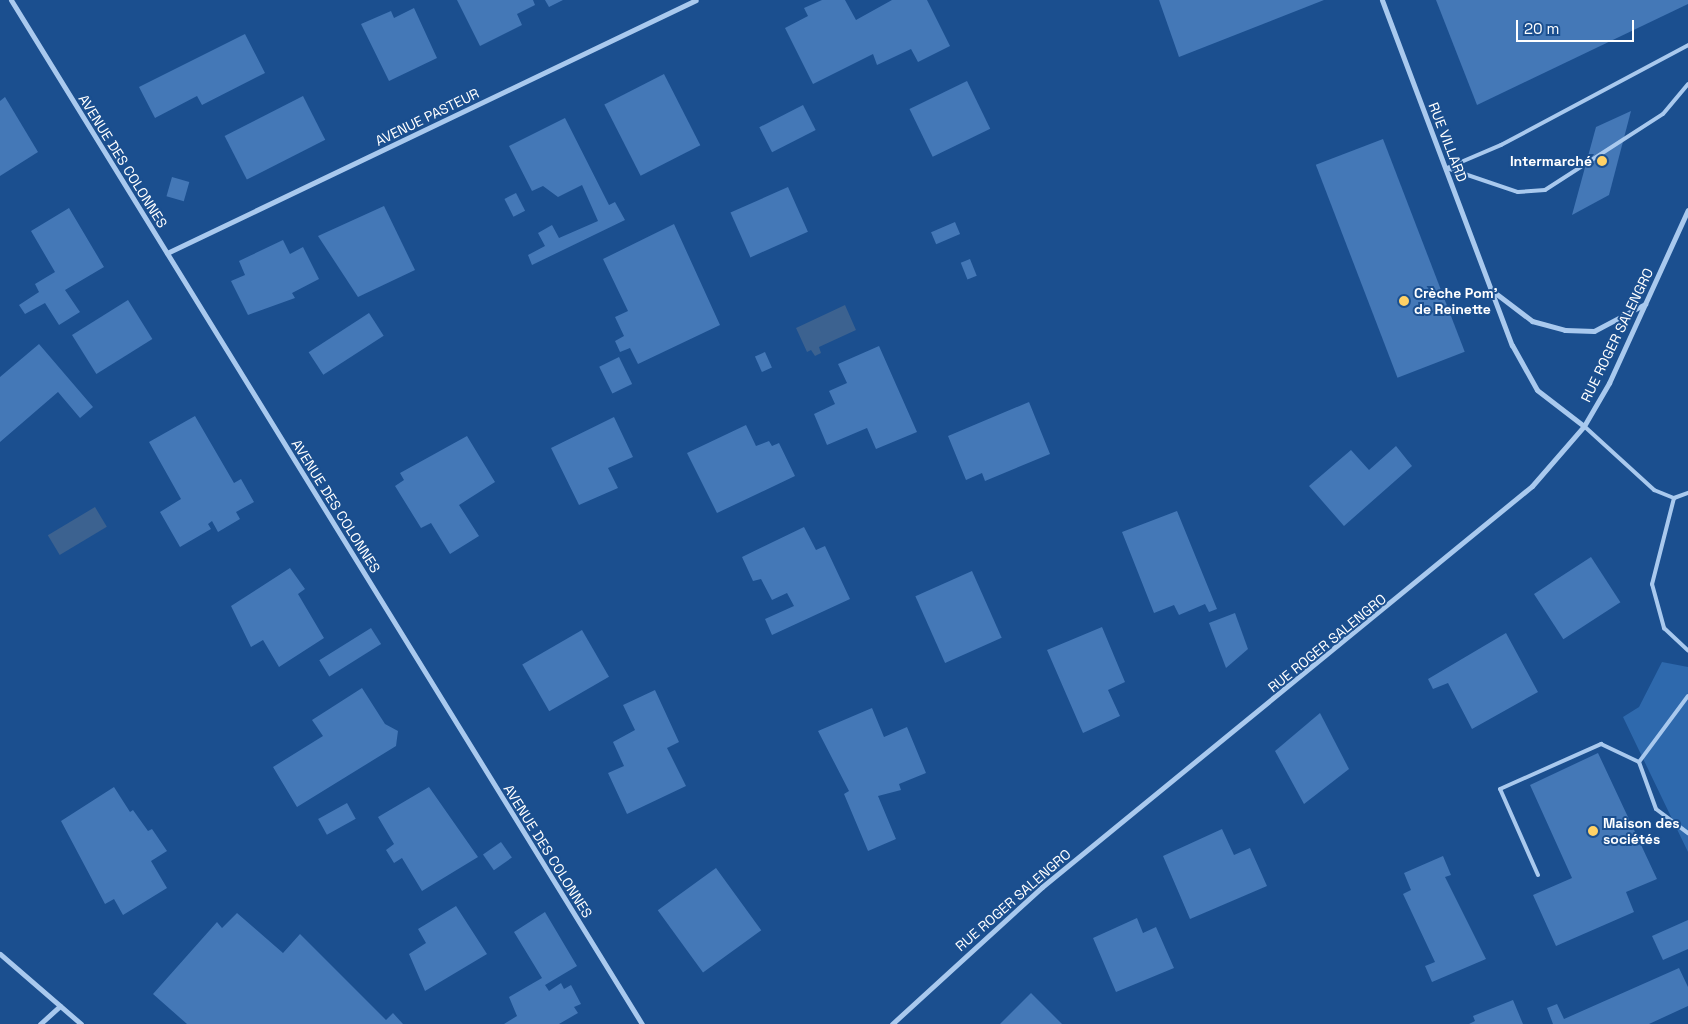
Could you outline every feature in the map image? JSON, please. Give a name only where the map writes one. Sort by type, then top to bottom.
[{"type":"street","name":"AVENUE DES COLONNES","points":[[10,0],[642,1024]]},
{"type":"street","name":"AVENUE PASTEUR","points":[[167,253],[696,0]]},
{"type":"street","name":"RUE VILLARD","points":[[1382,0],[1494,292],[1512,345],[1537,390],[1584,426]]},
{"type":"street","name":"RUE ROGER SALENGRO","points":[[892,1024],[1042,887],[1525,493],[1584,426],[1646,304],[1688,210]]},
{"type":"street","points":[[1494,292],[1532,321],[1565,330],[1594,331],[1646,304]]},
{"type":"street","points":[[0,954],[80,1024]]},
{"type":"street","points":[[40,1024],[60,1006]]},
{"type":"lane","points":[[1447,168],[1501,145],[1688,45]]},
{"type":"lane","points":[[1447,168],[1518,192],[1545,190],[1664,114],[1688,84]]},
{"type":"lane","points":[[1584,426],[1654,490],[1674,498],[1688,493]]},
{"type":"lane","points":[[1674,498],[1652,584],[1664,628],[1688,650]]},
{"type":"lane","points":[[1639,762],[1688,696]]},
{"type":"lane","points":[[1538,875],[1500,789],[1602,744],[1639,762],[1656,809],[1688,833]]},
{"type":"shaded area","points":[[845,305],[856,330],[819,347],[821,353],[815,356],[811,350],[807,352],[796,328]]},
{"type":"shaded area","points":[[95,507],[107,527],[60,555],[48,535]]},
{"type":"shaded area","points":[[1662,662],[1688,667],[1688,852],[1623,717],[1639,707]]},
{"type":"building","points":[[457,0],[533,0],[535,5],[517,14],[522,25],[480,46]]},
{"type":"building","points":[[545,0],[563,0],[549,7]]},
{"type":"building","points":[[822,0],[845,0],[856,20],[892,0],[927,0],[950,46],[918,62],[911,49],[877,65],[873,54],[813,84],[785,28],[808,16],[804,8]]},
{"type":"building","points":[[1159,0],[1324,0],[1179,57]]},
{"type":"building","points":[[1436,0],[1688,0],[1688,4],[1477,105]]},
{"type":"building","points":[[414,8],[437,58],[389,81],[361,24],[391,11],[394,18]]},
{"type":"building","points":[[245,34],[265,73],[202,105],[197,96],[155,118],[139,87]]},
{"type":"building","points":[[664,74],[700,145],[641,176],[604,104]]},
{"type":"building","points":[[967,81],[990,129],[933,157],[909,109]]},
{"type":"building","points":[[303,96],[325,140],[247,180],[225,136]]},
{"type":"building","points":[[5,97],[38,152],[0,176],[0,101]]},
{"type":"building","points":[[803,105],[816,130],[772,152],[759,127]]},
{"type":"building","name":"Intermarché","points":[[1631,111],[1609,195],[1572,215],[1596,127]]},
{"type":"building","points":[[565,118],[609,205],[615,202],[625,220],[532,265],[528,255],[545,246],[538,233],[552,225],[559,238],[598,221],[582,185],[558,197],[543,186],[532,191],[509,146]]},
{"type":"building","points":[[1383,139],[1465,352],[1397,378],[1316,165]]},
{"type":"building","points":[[172,177],[189,182],[184,201],[166,196]]},
{"type":"building","points":[[788,187],[808,232],[750,257],[730,213]]},
{"type":"building","points":[[516,193],[525,211],[513,217],[504,199]]},
{"type":"building","points":[[384,206],[415,270],[358,297],[318,236]]},
{"type":"building","points":[[69,208],[104,267],[65,290],[80,312],[59,325],[45,303],[25,314],[19,305],[39,292],[35,284],[55,272],[31,231]]},
{"type":"building","points":[[955,222],[960,234],[936,244],[931,232]]},
{"type":"building","points":[[674,224],[720,325],[638,364],[630,348],[620,352],[615,341],[624,336],[615,317],[628,311],[603,259]]},
{"type":"building","points":[[283,240],[290,254],[303,247],[319,279],[292,293],[295,298],[248,315],[231,281],[245,275],[239,261]]},
{"type":"building","points":[[970,259],[977,276],[967,279],[961,263]]},
{"type":"building","points":[[128,300],[152,339],[96,374],[72,335]]},
{"type":"building","points":[[369,313],[384,336],[323,375],[309,352]]},
{"type":"building","points":[[39,344],[93,407],[80,418],[58,392],[0,442],[0,377]]},
{"type":"building","points":[[879,346],[917,432],[876,449],[867,428],[827,445],[814,414],[835,404],[829,391],[847,383],[838,364]]},
{"type":"building","points":[[765,352],[772,368],[762,372],[755,356]]},
{"type":"building","points":[[619,357],[632,384],[612,394],[599,367]]},
{"type":"building","points":[[1029,402],[1050,454],[985,481],[982,473],[966,480],[948,436]]},
{"type":"building","points":[[195,416],[234,483],[241,479],[254,502],[236,512],[240,519],[218,532],[212,521],[208,524],[211,529],[180,547],[160,512],[181,499],[149,442]]},
{"type":"building","points":[[614,417],[633,457],[608,468],[618,488],[579,505],[551,448]]},
{"type":"building","points":[[746,425],[756,446],[769,441],[772,446],[779,443],[795,476],[717,513],[687,453]]},
{"type":"building","points":[[467,436],[495,482],[459,505],[479,536],[450,554],[431,523],[421,528],[395,486],[404,480],[400,473]]},
{"type":"building","points":[[1396,446],[1412,466],[1344,526],[1309,486],[1351,450],[1369,470]]},
{"type":"building","points":[[1177,511],[1217,609],[1209,612],[1205,604],[1179,615],[1174,605],[1154,613],[1122,532]]},
{"type":"building","points":[[804,527],[816,550],[825,546],[850,599],[772,635],[765,619],[794,606],[787,593],[772,600],[761,579],[753,581],[742,557]]},
{"type":"building","points":[[1591,557],[1620,602],[1563,639],[1534,594]]},
{"type":"building","points":[[290,568],[305,589],[298,594],[324,638],[279,667],[263,640],[251,647],[231,606]]},
{"type":"building","points":[[972,571],[1002,638],[945,663],[915,596]]},
{"type":"building","points":[[1235,613],[1248,649],[1226,668],[1209,623]]},
{"type":"building","points":[[1102,627],[1125,682],[1108,690],[1120,716],[1083,733],[1047,650]]},
{"type":"building","points":[[371,628],[381,644],[329,676],[319,660]]},
{"type":"building","points":[[582,630],[609,677],[549,711],[522,664]]},
{"type":"building","points":[[1506,633],[1538,692],[1472,729],[1448,683],[1433,689],[1428,679]]},
{"type":"building","points":[[362,688],[385,724],[398,731],[396,746],[297,807],[273,767],[323,736],[312,720]]},
{"type":"building","points":[[655,690],[679,742],[667,748],[686,786],[627,814],[608,773],[624,766],[613,742],[635,730],[623,705]]},
{"type":"building","points":[[872,708],[884,737],[907,727],[926,773],[899,784],[901,790],[878,796],[896,839],[868,851],[844,794],[849,791],[818,731]]},
{"type":"building","points":[[1320,713],[1349,769],[1304,804],[1275,751]]},
{"type":"building","name":"Maison des sociétés","points":[[1598,753],[1657,879],[1626,892],[1634,912],[1556,946],[1533,895],[1572,878],[1530,785]]},
{"type":"building","points":[[114,787],[130,812],[133,810],[148,831],[152,829],[167,851],[151,861],[167,888],[123,915],[114,899],[105,904],[61,821]]},
{"type":"building","points":[[429,787],[478,857],[422,891],[402,858],[394,863],[386,850],[394,844],[378,817]]},
{"type":"building","points":[[347,803],[356,819],[327,835],[318,819]]},
{"type":"building","points":[[1222,829],[1234,855],[1250,848],[1267,886],[1190,919],[1163,856]]},
{"type":"building","points":[[501,842],[512,858],[494,870],[483,855]]},
{"type":"building","points":[[1443,856],[1451,875],[1445,877],[1486,959],[1432,982],[1425,966],[1435,962],[1403,894],[1411,890],[1404,873]]},
{"type":"building","points":[[716,868],[761,930],[703,973],[658,910]]},
{"type":"building","points":[[456,906],[487,954],[425,991],[409,954],[426,943],[418,929]]},
{"type":"building","points":[[545,912],[577,966],[545,985],[549,991],[561,983],[564,989],[571,985],[581,1004],[574,1007],[578,1013],[559,1024],[504,1024],[517,1016],[509,997],[542,978],[514,932]]},
{"type":"building","points":[[237,913],[283,953],[300,934],[386,1020],[393,1013],[403,1024],[187,1024],[153,994],[217,922],[222,928]]},
{"type":"building","points":[[1137,918],[1143,933],[1156,927],[1174,968],[1116,992],[1093,938]]},
{"type":"building","points":[[1688,920],[1688,949],[1663,960],[1652,936]]},
{"type":"building","points":[[1679,968],[1688,987],[1688,1006],[1649,1024],[1553,1024],[1547,1008],[1557,1004],[1564,1019]]},
{"type":"building","points":[[1031,993],[1062,1024],[1000,1024]]},
{"type":"building","points":[[1513,1000],[1523,1024],[1469,1024],[1475,1021],[1473,1016]]},
{"type":"place","name":"Intermarché","points":[[1602,161]]},
{"type":"place","name":"Crèche Pom' de Reinette","points":[[1404,301]]},
{"type":"place","name":"Maison des sociétés","points":[[1593,831]]}]
